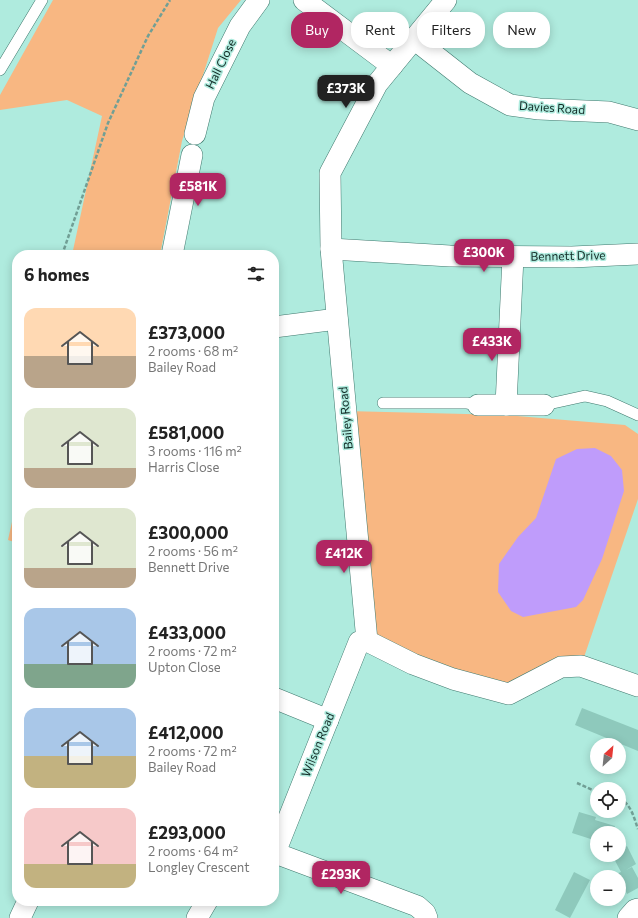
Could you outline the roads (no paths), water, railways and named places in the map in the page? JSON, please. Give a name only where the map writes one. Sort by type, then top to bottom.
[{"type":"street","name":"Hall Close","points":[[195,134],[204,98],[240,26],[259,0]]},
{"type":"street","points":[[304,0],[392,66]]},
{"type":"street","name":"Bailey Road","points":[[367,641],[331,249],[330,173],[377,84],[446,0]]},
{"type":"street","name":"Davies Road","points":[[414,39],[470,83],[510,105],[539,109],[609,112],[638,120]]},
{"type":"street","points":[[173,250],[192,156]]},
{"type":"street","name":"Bennett Drive","points":[[331,249],[450,256],[572,257],[638,254]]},
{"type":"street","points":[[506,405],[513,257]]},
{"type":"street","points":[[279,326],[337,319]]},
{"type":"street","points":[[478,405],[544,405]]},
{"type":"street","points":[[367,641],[413,664],[454,679],[508,694],[561,667],[581,666],[638,686]]},
{"type":"street","name":"Wilson Road","points":[[279,844],[359,642],[367,641]]},
{"type":"street","points":[[279,700],[328,720]]},
{"type":"street","points":[[279,855],[416,906],[425,913],[427,918]]},
{"type":"street","points":[[20,918],[26,906]]},
{"type":"street","points":[[197,918],[204,906]]},
{"type":"street","points":[[628,918],[635,910],[638,909]]},
{"type":"lane","points":[[0,70],[42,0]]},
{"type":"lane","points":[[544,405],[585,396],[607,401],[638,415]]},
{"type":"lane","points":[[383,403],[468,403],[478,405]]}]
